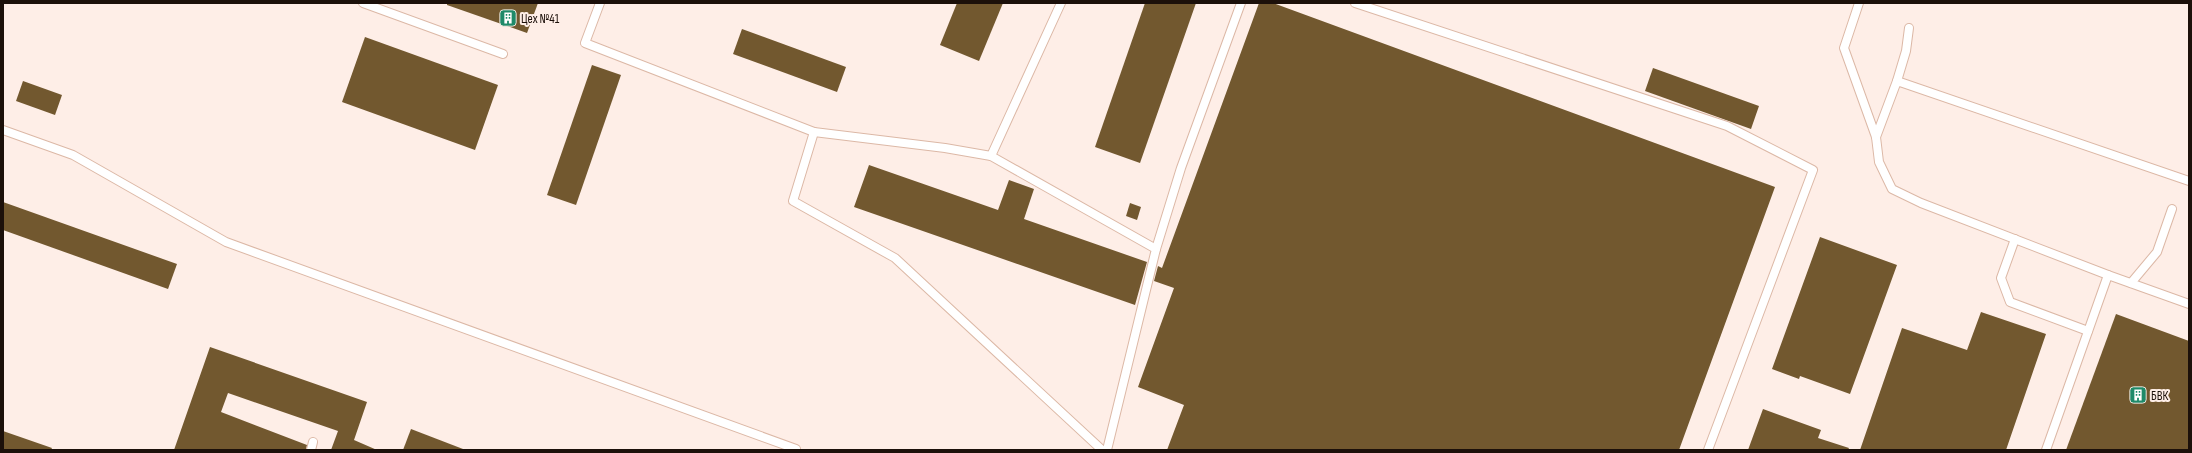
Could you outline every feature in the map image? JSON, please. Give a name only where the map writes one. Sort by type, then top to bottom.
[{"type":"lane","points":[[363,3],[503,54]]},
{"type":"lane","points":[[600,3],[585,43],[814,132],[945,148],[991,156],[1156,249]]},
{"type":"lane","points":[[991,156],[1061,3]]},
{"type":"lane","points":[[1107,450],[1156,249],[1181,168],[1241,3]]},
{"type":"lane","points":[[1355,3],[1727,126],[1813,170],[1708,450]]},
{"type":"lane","points":[[1859,3],[1844,48],[1876,137],[1879,162],[1892,190],[1921,203],[2108,275],[2189,304]]},
{"type":"lane","points":[[1876,137],[1897,81],[1906,51],[1909,28]]},
{"type":"lane","points":[[1897,81],[2189,181]]},
{"type":"lane","points":[[3,130],[73,155],[226,242],[796,449]]},
{"type":"lane","points":[[814,132],[793,201],[895,258],[1102,450]]},
{"type":"lane","points":[[2131,283],[2157,252],[2172,208]]},
{"type":"lane","points":[[2015,239],[2001,278],[2010,302],[2088,331]]},
{"type":"lane","points":[[2046,450],[2108,275]]},
{"type":"building","name":"Цех №41","points":[[447,3],[538,3],[527,33],[447,5]]},
{"type":"building","points":[[957,3],[1003,3],[979,61],[940,45]]},
{"type":"building","points":[[1145,3],[1196,3],[1140,163],[1095,147]]},
{"type":"building","points":[[1259,3],[1273,3],[1775,187],[1679,450],[1167,450],[1184,405],[1138,387],[1174,288],[1154,281],[1158,266],[1162,268]]},
{"type":"building","points":[[742,29],[846,67],[837,92],[733,54]]},
{"type":"building","points":[[365,37],[498,85],[475,150],[342,102]]},
{"type":"building","points":[[592,65],[621,75],[576,205],[547,195]]},
{"type":"building","points":[[1653,68],[1759,106],[1751,129],[1645,91]]},
{"type":"building","points":[[23,81],[62,95],[55,115],[16,101]]},
{"type":"building","points":[[869,165],[998,210],[1009,180],[1034,189],[1024,219],[1147,262],[1135,305],[854,207]]},
{"type":"building","points":[[3,202],[177,264],[168,289],[3,230]]},
{"type":"building","points":[[1130,203],[1141,207],[1137,220],[1126,216]]},
{"type":"building","points":[[1820,237],[1897,265],[1850,394],[1800,376],[1799,379],[1772,369]]},
{"type":"building","points":[[1981,312],[2046,334],[2006,450],[1860,450],[1902,328],[1967,350]]},
{"type":"building","name":"БВК","points":[[2116,314],[2189,341],[2189,450],[2066,450]]},
{"type":"building","points":[[210,347],[367,402],[354,440],[377,450],[331,450],[338,431],[228,393],[221,412],[307,445],[306,450],[174,450]]},
{"type":"building","points":[[1763,409],[1821,430],[1818,438],[1849,448],[1848,450],[1748,450]]},
{"type":"building","points":[[411,429],[463,449],[463,450],[403,450]]},
{"type":"building","points":[[3,431],[52,448],[51,450],[3,450]]},
{"type":"place","name":"Цех №41","points":[[508,18]]},
{"type":"place","name":"БВК","points":[[2138,395]]}]
